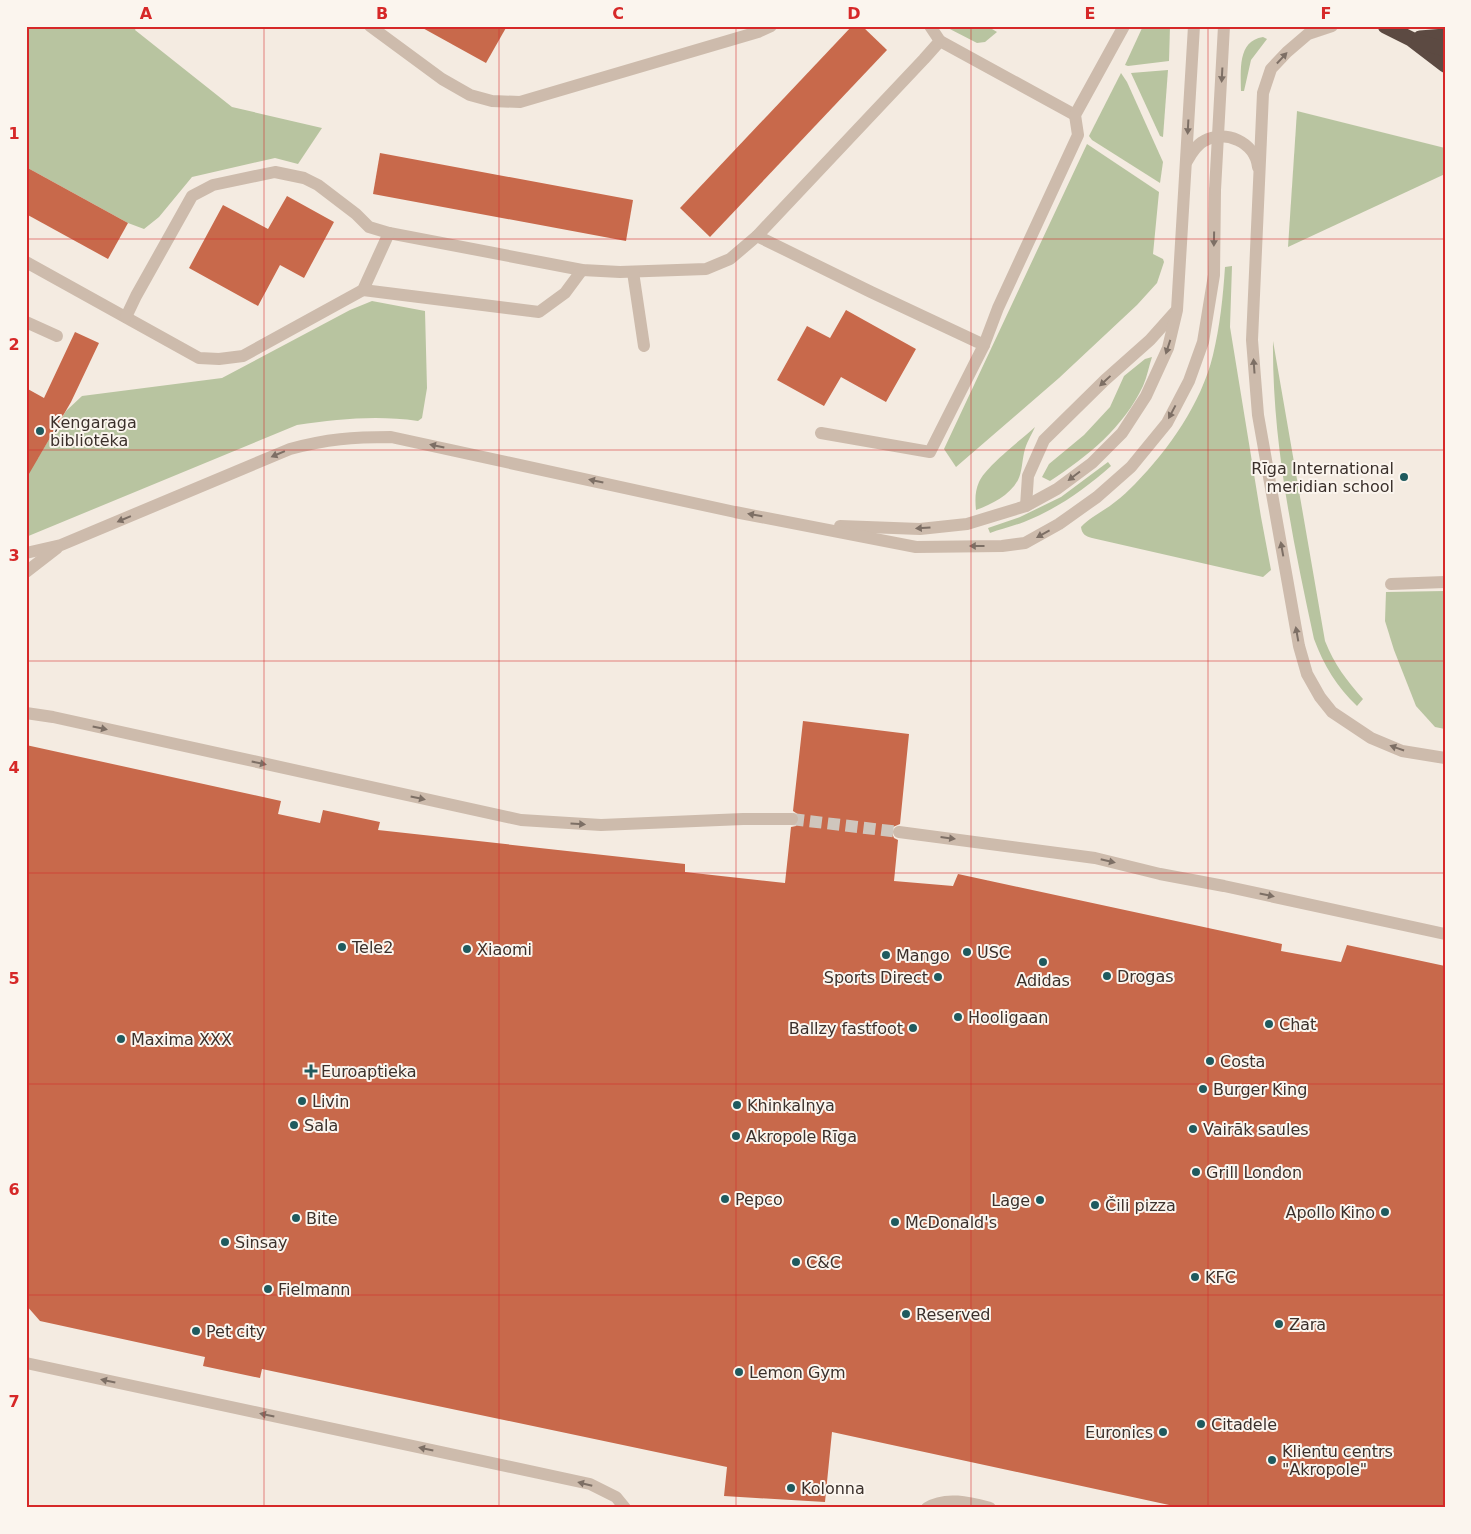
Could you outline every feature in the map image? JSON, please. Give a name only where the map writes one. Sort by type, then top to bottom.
[{"type":"highway","points":[[1385,26],[1411,39],[1445,49]]},
{"type":"highway","points":[[1411,39],[1445,36]]},
{"type":"highway","points":[[1411,39],[1445,65]]},
{"type":"street","points":[[373,28],[442,79],[470,95],[492,101],[520,102],[758,32],[771,26]]},
{"type":"street","points":[[930,26],[940,41],[1075,115]]},
{"type":"street","points":[[821,433],[930,452],[984,345],[998,308],[1078,135],[1075,115],[1124,26]]},
{"type":"street","points":[[803,524],[920,529],[967,524],[1026,506],[1058,489],[1092,463],[1122,433],[1146,396],[1168,348],[1177,310],[1194,26]]},
{"type":"street","points":[[26,553],[61,545],[290,449],[321,441],[351,437],[391,437],[726,510],[916,547],[1002,546],[1025,543],[1043,534],[1096,497],[1131,467],[1166,423],[1189,381],[1203,342],[1214,275],[1215,190],[1224,26]]},
{"type":"street","points":[[1332,26],[1308,34],[1287,52],[1271,69],[1263,93],[1252,340],[1258,415],[1299,646],[1307,674],[1320,697],[1332,712],[1371,738],[1402,750],[1445,758]]},
{"type":"street","points":[[126,317],[192,196],[213,185],[274,172],[304,178],[318,185],[356,214],[369,227],[388,233],[582,270],[633,272],[706,269],[730,259],[757,236],[940,41]]},
{"type":"street","points":[[1185,174],[1187,161],[1194,149],[1204,141],[1216,137],[1229,137],[1242,142],[1251,151],[1257,163],[1258,176]]},
{"type":"street","points":[[363,290],[388,233]]},
{"type":"street","points":[[757,236],[984,345]]},
{"type":"street","points":[[26,262],[199,358],[219,359],[243,356],[363,290],[539,312],[565,293],[582,270]]},
{"type":"street","points":[[633,272],[644,346]]},
{"type":"street","points":[[1026,506],[1028,476],[1044,440],[1105,380],[1150,340],[1177,310]]},
{"type":"street","points":[[26,322],[57,336]]},
{"type":"street","points":[[26,572],[61,545]]},
{"type":"street","points":[[1391,584],[1445,582]]},
{"type":"street","points":[[26,704],[53,717]]},
{"type":"street","points":[[26,714],[53,717],[521,820],[601,825],[742,819],[792,819]]},
{"type":"street","points":[[899,832],[1095,858],[1160,874],[1445,934]]},
{"type":"street","points":[[26,1363],[590,1484],[616,1497],[626,1508]]},
{"type":"street","points":[[927,1508],[944,1502],[964,1502],[990,1508]]},
{"type":"green space","points":[[26,26],[137,26],[135,30],[232,107],[322,128],[298,164],[275,158],[192,177],[159,217],[144,229],[128,223],[26,167]]},
{"type":"green space","points":[[944,26],[987,26],[997,32],[985,42],[977,43]]},
{"type":"green space","points":[[1143,26],[1170,26],[1169,61],[1125,65]]},
{"type":"green space","points":[[1263,37],[1267,39],[1251,60],[1244,91],[1241,91],[1242,58],[1249,44]]},
{"type":"green space","points":[[1168,70],[1163,137],[1160,136],[1131,73]]},
{"type":"green space","points":[[1121,73],[1127,82],[1163,162],[1160,183],[1092,140],[1089,136]]},
{"type":"green space","points":[[1297,111],[1445,148],[1445,174],[1288,247]]},
{"type":"green space","points":[[1087,144],[1159,192],[1153,254],[1163,259],[1164,262],[1157,283],[1137,305],[1059,378],[956,467],[944,449]]},
{"type":"green space","points":[[1232,266],[1230,327],[1271,570],[1263,577],[1092,538],[1084,534],[1081,527],[1118,500],[1135,484],[1160,456],[1192,408],[1201,391],[1213,355],[1221,311],[1225,267]]},
{"type":"green space","points":[[372,301],[425,311],[427,388],[422,418],[418,421],[358,418],[297,425],[26,537],[26,451],[38,458],[66,411],[82,396],[222,378],[350,310]]},
{"type":"green space","points":[[1273,341],[1325,641],[1341,672],[1363,699],[1357,706],[1332,676],[1314,639],[1285,491],[1276,416]]},
{"type":"green space","points":[[1152,357],[1143,386],[1126,415],[1115,428],[1091,451],[1064,472],[1050,481],[1042,477],[1049,464],[1084,435],[1110,407],[1124,376],[1145,359]]},
{"type":"green space","points":[[1035,427],[1026,446],[1020,474],[1014,486],[1000,499],[976,510],[975,499],[977,489],[983,476],[996,461]]},
{"type":"green space","points":[[1108,462],[1111,466],[1091,483],[1059,505],[1024,522],[990,533],[988,528],[1020,517],[1061,497]]},
{"type":"green space","points":[[1445,591],[1445,729],[1435,727],[1416,706],[1385,621],[1386,592]]},
{"type":"building","points":[[419,26],[507,26],[486,63]]},
{"type":"building","points":[[852,26],[862,26],[887,50],[710,237],[680,208]]},
{"type":"building","points":[[380,153],[633,200],[626,241],[373,194]]},
{"type":"building","points":[[26,167],[128,223],[108,259],[26,214]]},
{"type":"building","points":[[287,196],[334,222],[304,278],[280,265],[258,306],[189,268],[223,205],[268,229]]},
{"type":"building","points":[[846,310],[916,349],[886,402],[841,377],[824,406],[777,380],[807,326],[830,338]]},
{"type":"building","points":[[75,332],[99,343],[71,402],[26,479],[26,388],[44,398]]},
{"type":"building","name":"Akropole Rīga","points":[[803,721],[909,734],[900,824],[893,827],[891,831],[894,838],[898,840],[894,881],[953,886],[958,874],[1282,944],[1281,951],[1341,962],[1347,945],[1445,966],[1445,1508],[1183,1508],[832,1432],[825,1502],[724,1496],[727,1467],[262,1369],[260,1378],[203,1366],[205,1357],[40,1321],[26,1305],[26,745],[281,801],[278,814],[320,823],[323,810],[380,822],[378,830],[685,864],[685,872],[785,883],[791,827],[796,826],[800,819],[799,815],[793,811]]},
{"type":"tunnel","points":[[792,819],[899,832]]},
{"type":"place","name":"Ķengaraga bibliotēka","points":[[40,431]]},
{"type":"place","name":"Rīga International meridian school","points":[[1404,477]]},
{"type":"place","name":"Tele2","points":[[342,947]]},
{"type":"place","name":"Xiaomi","points":[[467,949]]},
{"type":"place","name":"USC","points":[[967,952]]},
{"type":"place","name":"Mango","points":[[886,955]]},
{"type":"place","name":"Adidas","points":[[1043,962]]},
{"type":"place","name":"Drogas","points":[[1107,976]]},
{"type":"place","name":"Sports Direct","points":[[938,977]]},
{"type":"place","name":"Hooligaan","points":[[958,1017]]},
{"type":"place","name":"Chat","points":[[1269,1024]]},
{"type":"place","name":"Ballzy fastfoot","points":[[913,1028]]},
{"type":"place","name":"Maxima XXX","points":[[121,1039]]},
{"type":"place","name":"Costa","points":[[1210,1061]]},
{"type":"place","name":"Euroaptieka","points":[[311,1071]]},
{"type":"place","name":"Burger King","points":[[1203,1089]]},
{"type":"place","name":"Livin","points":[[302,1101]]},
{"type":"place","name":"Khinkalnya","points":[[737,1105]]},
{"type":"place","name":"Sala","points":[[294,1125]]},
{"type":"place","name":"Vairāk saules","points":[[1193,1129]]},
{"type":"place","name":"Akropole Rīga","points":[[736,1136]]},
{"type":"place","name":"Grill London","points":[[1196,1172]]},
{"type":"place","name":"Pepco","points":[[725,1199]]},
{"type":"place","name":"Lage","points":[[1040,1200]]},
{"type":"place","name":"Čili pizza","points":[[1095,1205]]},
{"type":"place","name":"Apollo Kino","points":[[1385,1212]]},
{"type":"place","name":"Bite","points":[[296,1218]]},
{"type":"place","name":"McDonald's","points":[[895,1222]]},
{"type":"place","name":"Sinsay","points":[[225,1242]]},
{"type":"place","name":"C&C","points":[[796,1262]]},
{"type":"place","name":"KFC","points":[[1195,1277]]},
{"type":"place","name":"Fielmann","points":[[268,1289]]},
{"type":"place","name":"Reserved","points":[[906,1314]]},
{"type":"place","name":"Zara","points":[[1279,1324]]},
{"type":"place","name":"Pet city","points":[[196,1331]]},
{"type":"place","name":"Lemon Gym","points":[[739,1372]]},
{"type":"place","name":"Citadele","points":[[1201,1424]]},
{"type":"place","name":"Euronics","points":[[1163,1432]]},
{"type":"place","name":"Klientu centrs \"Akropole\"","points":[[1272,1460]]},
{"type":"place","name":"Kolonna","points":[[791,1488]]}]
